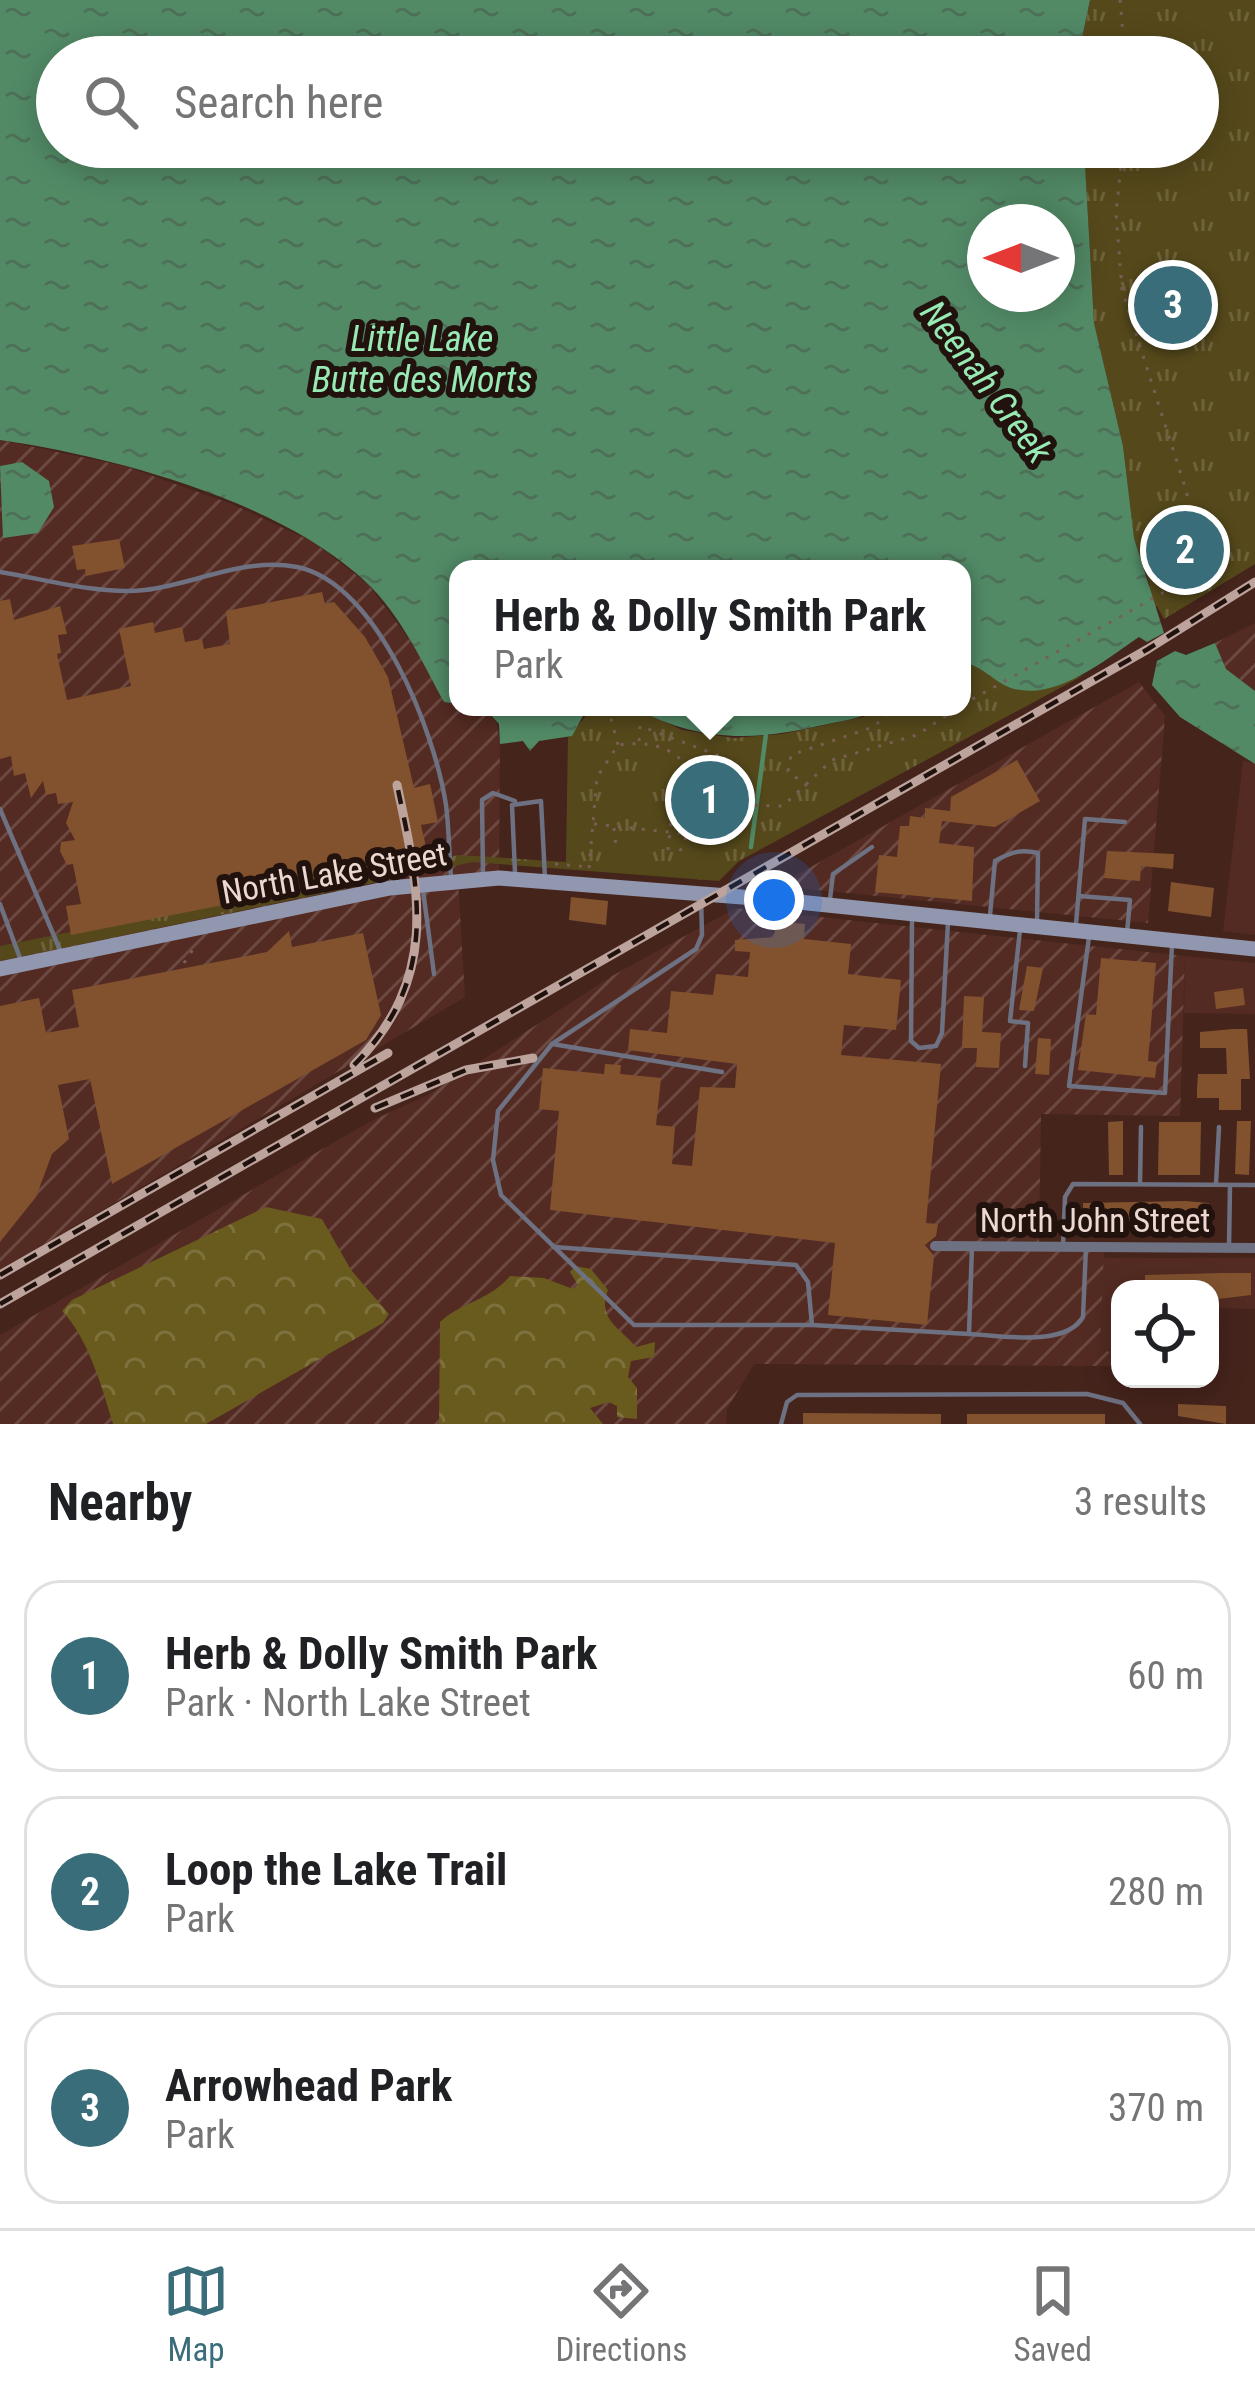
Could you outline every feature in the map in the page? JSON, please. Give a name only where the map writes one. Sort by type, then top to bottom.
[{"type":"main road","name":"North Lake Street","points":[[0,969],[422,883],[483,878],[701,893],[1255,949]]},
{"type":"street","name":"North John Street","points":[[935,1246],[1255,1248]]},
{"type":"lane","points":[[0,572],[141,591],[241,566],[299,567],[322,579],[367,617],[421,716],[446,805],[452,880]]},
{"type":"lane","points":[[483,878],[482,800],[493,793],[543,805],[545,879]]},
{"type":"lane","points":[[515,801],[515,878]]},
{"type":"lane","points":[[0,809],[62,955]]},
{"type":"lane","points":[[1125,822],[1085,819],[1078,896],[1083,930],[1070,1086],[1166,1093],[1172,940]]},
{"type":"lane","points":[[830,905],[833,874],[872,847]]},
{"type":"lane","points":[[989,921],[995,861],[1013,851],[1038,854],[1041,865],[1010,1021],[1028,1023],[1025,1066]]},
{"type":"lane","points":[[422,883],[434,974]]},
{"type":"lane","points":[[701,893],[702,935],[696,949],[552,1043],[498,1111],[493,1160],[501,1196],[634,1325],[812,1325],[1056,1335],[1078,1326],[1083,1317],[1085,1247]]},
{"type":"lane","points":[[1078,896],[1130,901],[1127,935]]},
{"type":"lane","points":[[0,904],[21,964]]},
{"type":"lane","points":[[913,913],[909,1004],[911,1041],[920,1048],[936,1046],[942,1033],[948,917]]},
{"type":"lane","points":[[0,938],[13,936]]},
{"type":"lane","points":[[552,1043],[722,1072]]},
{"type":"lane","points":[[1140,1183],[1141,1127]]},
{"type":"lane","points":[[1216,1184],[1219,1127]]},
{"type":"lane","points":[[1063,1246],[1068,1188],[1080,1183],[1255,1185]]},
{"type":"lane","points":[[1229,1185],[1229,1248]]},
{"type":"lane","points":[[969,1334],[972,1245]]},
{"type":"lane","points":[[554,1247],[796,1265],[808,1282],[812,1325]]},
{"type":"lane","points":[[781,1424],[787,1402],[797,1395],[1087,1394],[1123,1403],[1140,1424]]},
{"type":"path","points":[[1120,0],[1123,36]]},
{"type":"path","points":[[971,699],[1166,591],[1187,560],[1192,514],[1122,290],[1116,213],[1121,168]]},
{"type":"path","points":[[610,716],[618,745]]},
{"type":"path","points":[[807,787],[788,770],[791,755],[873,728],[886,716]]},
{"type":"path","points":[[589,867],[599,768],[618,745],[664,747],[692,766],[718,797],[742,807],[770,807],[789,804],[832,760],[917,735],[945,716]]},
{"type":"path","points":[[639,743],[640,726],[725,758],[718,797],[687,834],[680,851]]},
{"type":"path","points":[[681,785],[692,766]]},
{"type":"path","points":[[668,850],[672,812]]},
{"type":"path","points":[[592,824],[687,834]]},
{"type":"path","points":[[614,826],[616,846]]},
{"type":"path","points":[[184,963],[196,945]]},
{"type":"shaded area","points":[[0,440],[124,466],[232,504],[313,542],[368,584],[414,646],[444,702],[449,703],[449,716],[495,716],[500,744],[499,878],[458,880],[465,997],[0,1270]]},
{"type":"shaded area","points":[[1255,623],[1255,691],[1226,669],[1215,643]]},
{"type":"shaded area","points":[[1139,682],[1165,716],[1148,923],[777,886]]},
{"type":"shaded area","points":[[1243,760],[1255,764],[1255,935],[1223,931]]},
{"type":"shaded area","points":[[736,908],[1185,956],[1180,1116],[1041,1114],[1039,1245],[1104,1247],[1100,1348],[1111,1353],[1111,1366],[754,1364],[727,1409],[726,1424],[0,1424],[0,1335],[373,1120],[428,1095],[612,976]]},
{"type":"shaded area","points":[[1185,956],[1255,963],[1255,1014],[1184,1013]]},
{"type":"shaded area","points":[[1102,1258],[1255,1258],[1255,1309],[1219,1308],[1219,1280],[1111,1280],[1111,1353],[1100,1349]]},
{"type":"green space","points":[[1090,0],[1255,0],[1255,564],[1164,619],[1157,606],[1038,690],[1084,675],[739,861],[719,881],[473,862],[0,961],[0,946],[459,855],[566,862],[568,738],[586,716],[652,716],[682,730],[734,738],[782,734],[865,716],[971,716],[971,665],[984,669],[1150,585],[1134,538],[1123,446],[1094,323],[1085,168],[1219,168],[1219,36],[1082,36]]},
{"type":"green space","points":[[266,1207],[322,1219],[351,1270],[389,1314],[383,1323],[206,1424],[113,1424],[87,1349],[62,1311],[72,1300]]},
{"type":"green space","points":[[575,1266],[591,1269],[608,1290],[608,1316],[636,1347],[655,1342],[654,1357],[631,1361],[628,1377],[637,1388],[637,1419],[617,1417],[617,1406],[609,1402],[590,1408],[603,1424],[439,1424],[440,1322],[510,1276],[544,1278],[573,1289],[578,1285],[570,1272]]},
{"type":"water","name":"Little Lake Butte des Morts","points":[[0,0],[1090,0],[1082,36],[36,36],[36,168],[1085,168],[1094,323],[1123,446],[1134,538],[1164,633],[1147,642],[1139,637],[1062,684],[1028,691],[1011,688],[971,666],[971,560],[449,560],[449,703],[444,702],[384,602],[322,547],[236,503],[91,457],[0,440]]},
{"type":"water","points":[[22,462],[49,481],[54,507],[38,533],[3,538],[0,466]]},
{"type":"water","points":[[1215,643],[1226,669],[1255,691],[1255,764],[1180,717],[1152,685],[1157,661],[1175,651],[1186,655]]},
{"type":"water","points":[[492,716],[583,716],[572,736],[539,741],[530,751],[523,741],[500,744],[499,724]]},
{"type":"water","points":[[652,716],[860,716],[746,736],[701,732]]},
{"type":"building","points":[[119,539],[125,568],[86,576],[85,569],[77,570],[72,546]]},
{"type":"building","points":[[322,592],[325,604],[334,602],[365,637],[388,677],[414,788],[430,784],[438,822],[421,825],[430,864],[71,935],[66,906],[81,904],[73,864],[67,865],[60,851],[61,842],[75,840],[66,823],[73,802],[58,804],[56,793],[46,795],[43,781],[31,798],[25,773],[14,776],[11,756],[0,759],[0,601],[10,599],[14,620],[60,606],[67,634],[58,635],[61,653],[57,654],[67,700],[131,686],[119,629],[153,622],[155,633],[182,627],[185,642],[202,639],[204,649],[230,644],[226,611]]},
{"type":"building","points":[[1017,760],[1040,801],[995,827],[942,821],[939,843],[974,847],[972,901],[875,892],[879,855],[897,857],[900,826],[909,826],[910,816],[925,818],[925,808],[950,811],[951,797]]},
{"type":"building","points":[[1107,851],[1174,854],[1173,869],[1141,866],[1140,881],[1104,878]]},
{"type":"building","points":[[1171,882],[1214,888],[1211,917],[1168,911]]},
{"type":"building","points":[[571,897],[608,901],[606,925],[569,920]]},
{"type":"building","points":[[776,921],[805,924],[804,939],[851,944],[848,974],[901,980],[896,1030],[844,1025],[841,1055],[941,1064],[926,1223],[938,1224],[936,1236],[925,1245],[934,1256],[927,1325],[828,1315],[835,1243],[550,1210],[559,1111],[539,1109],[543,1068],[604,1074],[605,1064],[621,1065],[620,1074],[661,1078],[656,1125],[675,1127],[672,1164],[692,1166],[700,1087],[735,1088],[737,1064],[628,1050],[630,1029],[667,1033],[671,991],[713,995],[716,974],[748,977],[750,952],[735,951],[735,940],[774,937]]},
{"type":"building","points":[[289,931],[292,947],[363,933],[381,1015],[366,1040],[112,1184],[90,1079],[58,1085],[69,1139],[52,1154],[36,1197],[0,1242],[0,1006],[39,998],[46,1033],[79,1027],[72,990],[267,952]]},
{"type":"building","points":[[1101,958],[1156,963],[1148,1061],[1157,1062],[1155,1078],[1078,1070],[1086,1014],[1096,1015]]},
{"type":"building","points":[[1027,966],[1043,968],[1034,1011],[1019,1010]]},
{"type":"building","points":[[1243,988],[1245,1005],[1216,1009],[1214,992]]},
{"type":"building","points":[[964,996],[984,997],[982,1032],[1001,1033],[999,1068],[976,1067],[977,1048],[962,1048]]},
{"type":"building","points":[[1247,1029],[1250,1079],[1241,1079],[1241,1110],[1219,1110],[1219,1098],[1197,1098],[1198,1074],[1227,1074],[1226,1048],[1200,1048],[1200,1032]]},
{"type":"building","points":[[1038,1038],[1051,1039],[1049,1075],[1035,1074]]},
{"type":"building","points":[[1123,1121],[1123,1175],[1109,1175],[1108,1122]]},
{"type":"building","points":[[1237,1121],[1251,1121],[1249,1175],[1235,1174]]},
{"type":"building","points":[[1159,1122],[1201,1122],[1200,1175],[1158,1175]]},
{"type":"building","points":[[1083,1203],[1209,1203],[1209,1219],[1083,1219]]},
{"type":"building","points":[[1251,1273],[1251,1295],[1219,1299],[1219,1280],[1145,1280],[1145,1275]]},
{"type":"building","points":[[1178,1404],[1226,1406],[1226,1424],[1178,1416]]},
{"type":"building","points":[[803,1413],[941,1414],[941,1424],[803,1424]]},
{"type":"building","points":[[967,1414],[1105,1414],[1105,1424],[967,1424]]},
{"type":"waterway","points":[[751,847],[766,734]]},
{"type":"railway","points":[[0,1304],[1148,649],[1255,582]]},
{"type":"railway","points":[[354,1065],[400,1000],[411,966],[416,898],[397,785]]},
{"type":"railway","points":[[0,1275],[388,1053]]},
{"type":"railway","points":[[375,1108],[466,1070],[533,1058]]},
{"type":"place","name":"Arrowhead Park","points":[[1173,305]]},
{"type":"place","name":"Loop the Lake Trail","points":[[1185,550]]},
{"type":"place","name":"Herb & Dolly Smith Park","points":[[710,800]]},
{"type":"water label","name":"Neenah Creek","points":[[986,382]]}]
